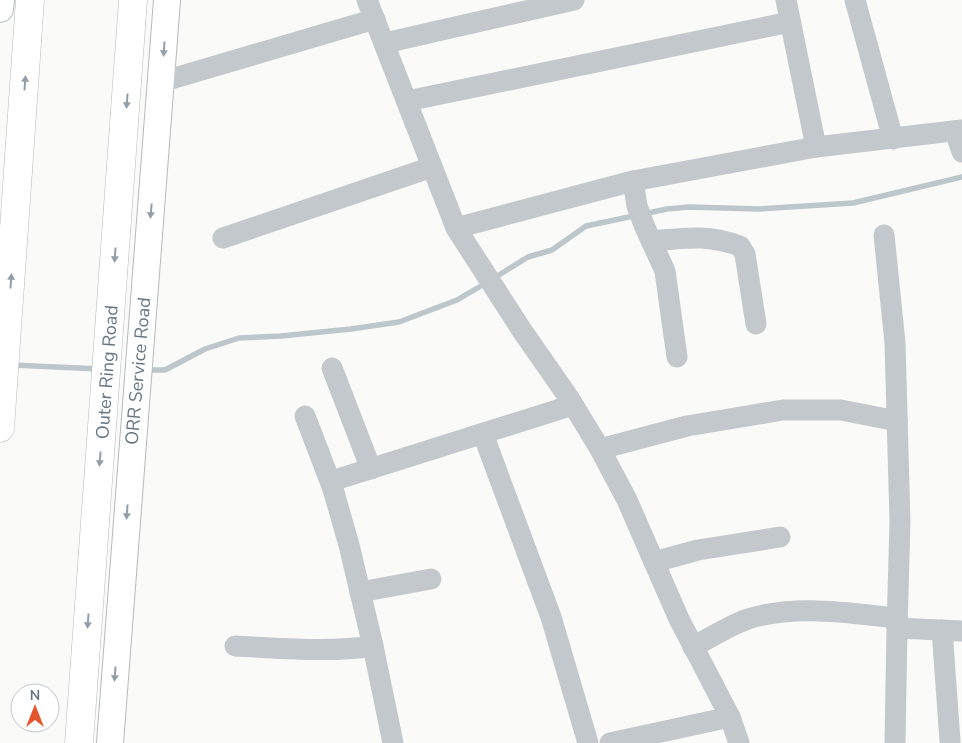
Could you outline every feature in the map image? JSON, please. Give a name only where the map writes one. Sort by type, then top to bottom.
[{"type":"highway","points":[[0,428],[30,0]]},
{"type":"highway","name":"Outer Ring Road","points":[[79,743],[133,0]]},
{"type":"main road","points":[[0,8],[1,0]]},
{"type":"main road","name":"ORR Service Road","points":[[110,743],[167,0]]},
{"type":"street","points":[[385,43],[574,0]]},
{"type":"street","points":[[786,0],[816,148]]},
{"type":"street","points":[[855,0],[894,139]]},
{"type":"street","points":[[161,82],[371,10],[456,228],[600,449],[627,500],[679,619],[730,717],[739,743]]},
{"type":"street","points":[[407,102],[790,22]]},
{"type":"street","points":[[456,228],[633,181],[816,148],[958,130],[962,152]]},
{"type":"street","points":[[223,238],[432,167]]},
{"type":"street","points":[[633,181],[644,224],[664,271],[677,357]]},
{"type":"street","points":[[644,224],[740,246],[745,254],[756,324]]},
{"type":"street","points":[[884,235],[895,343],[900,522],[895,743]]},
{"type":"street","points":[[332,368],[371,469]]},
{"type":"street","points":[[333,489],[334,483],[338,479],[573,405]]},
{"type":"street","points":[[600,449],[687,426],[783,410],[841,410],[897,422]]},
{"type":"street","points":[[305,416],[333,489],[350,545],[393,743]]},
{"type":"street","points":[[483,434],[548,609],[588,743]]},
{"type":"street","points":[[654,562],[698,550],[780,537]]},
{"type":"street","points":[[360,592],[431,579]]},
{"type":"street","points":[[693,647],[746,620],[776,612],[826,611],[897,623],[957,630],[950,741]]},
{"type":"street","points":[[235,646],[353,649],[373,646]]},
{"type":"street","points":[[610,743],[730,717]]},
{"type":"waterway","points":[[494,278],[528,257],[552,250],[586,226],[667,209],[689,207],[759,209],[853,203],[962,177]]},
{"type":"waterway","points":[[144,370],[165,370],[205,349],[239,338],[281,336],[399,322],[457,300],[486,283]]},
{"type":"waterway","points":[[12,365],[100,369]]}]
